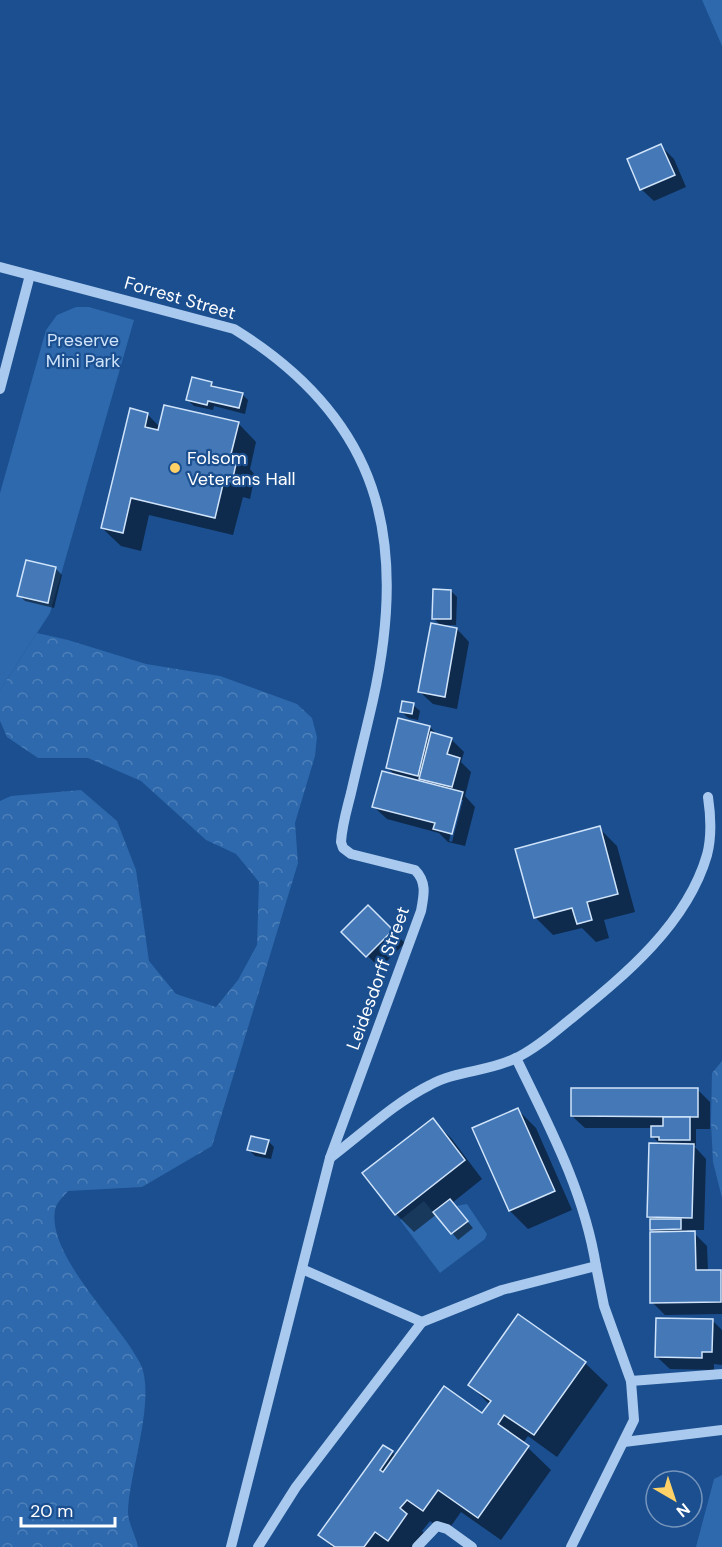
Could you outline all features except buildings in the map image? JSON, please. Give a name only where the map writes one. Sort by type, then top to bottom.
[{"type":"street","name":"Forrest Street","points":[[0,267],[234,329],[264,347],[312,389],[350,438],[365,467]]},
{"type":"street","points":[[0,389],[30,275]]},
{"type":"street","name":"Leidesdorff Street","points":[[231,1547],[330,1158],[421,911],[424,895],[422,877],[416,870],[351,854],[343,848],[341,842],[373,697],[388,598],[379,506],[365,467]]},
{"type":"street","points":[[330,1158],[428,1085],[456,1073],[494,1066],[516,1058],[548,1037],[592,1002],[638,960],[669,925],[685,902],[707,856],[711,827],[708,797]]},
{"type":"street","points":[[516,1058],[577,1188],[586,1216],[604,1306],[631,1381],[634,1420],[571,1547]]},
{"type":"street","points":[[258,1547],[296,1487],[422,1322],[502,1290],[596,1266]]},
{"type":"street","points":[[302,1269],[422,1322]]},
{"type":"street","points":[[631,1381],[722,1374]]},
{"type":"street","points":[[624,1442],[722,1431]]},
{"type":"street","points":[[417,1547],[436,1526],[447,1529],[472,1547]]},
{"type":"green space","points":[[702,0],[722,0],[722,46]]},
{"type":"green space","name":"Preserve Mini Park","points":[[76,307],[89,307],[134,320],[50,613],[0,690],[0,493],[46,330],[57,315]]},
{"type":"green space","points":[[37,633],[146,664],[220,676],[297,704],[312,718],[317,737],[315,756],[295,823],[298,863],[212,1146],[142,1187],[68,1191],[58,1202],[55,1210],[55,1228],[62,1248],[73,1268],[130,1347],[140,1363],[144,1378],[144,1415],[128,1512],[138,1547],[0,1547],[0,801],[11,796],[81,790],[117,821],[136,870],[149,961],[176,994],[216,1007],[238,980],[257,945],[259,882],[236,854],[206,840],[141,781],[88,758],[38,758],[7,737],[0,721],[0,690]]},
{"type":"green space","points":[[722,1061],[722,1198],[713,1162],[711,1122],[712,1073]]},
{"type":"green space","points":[[424,1201],[451,1234],[468,1222],[456,1206],[467,1204],[487,1234],[485,1239],[440,1273],[400,1220]]},
{"type":"green space","points":[[722,1475],[722,1547],[696,1547],[701,1529],[704,1529],[704,1517],[714,1479]]},
{"type":"place","name":"Folsom Veterans Hall","points":[[175,468]]}]
